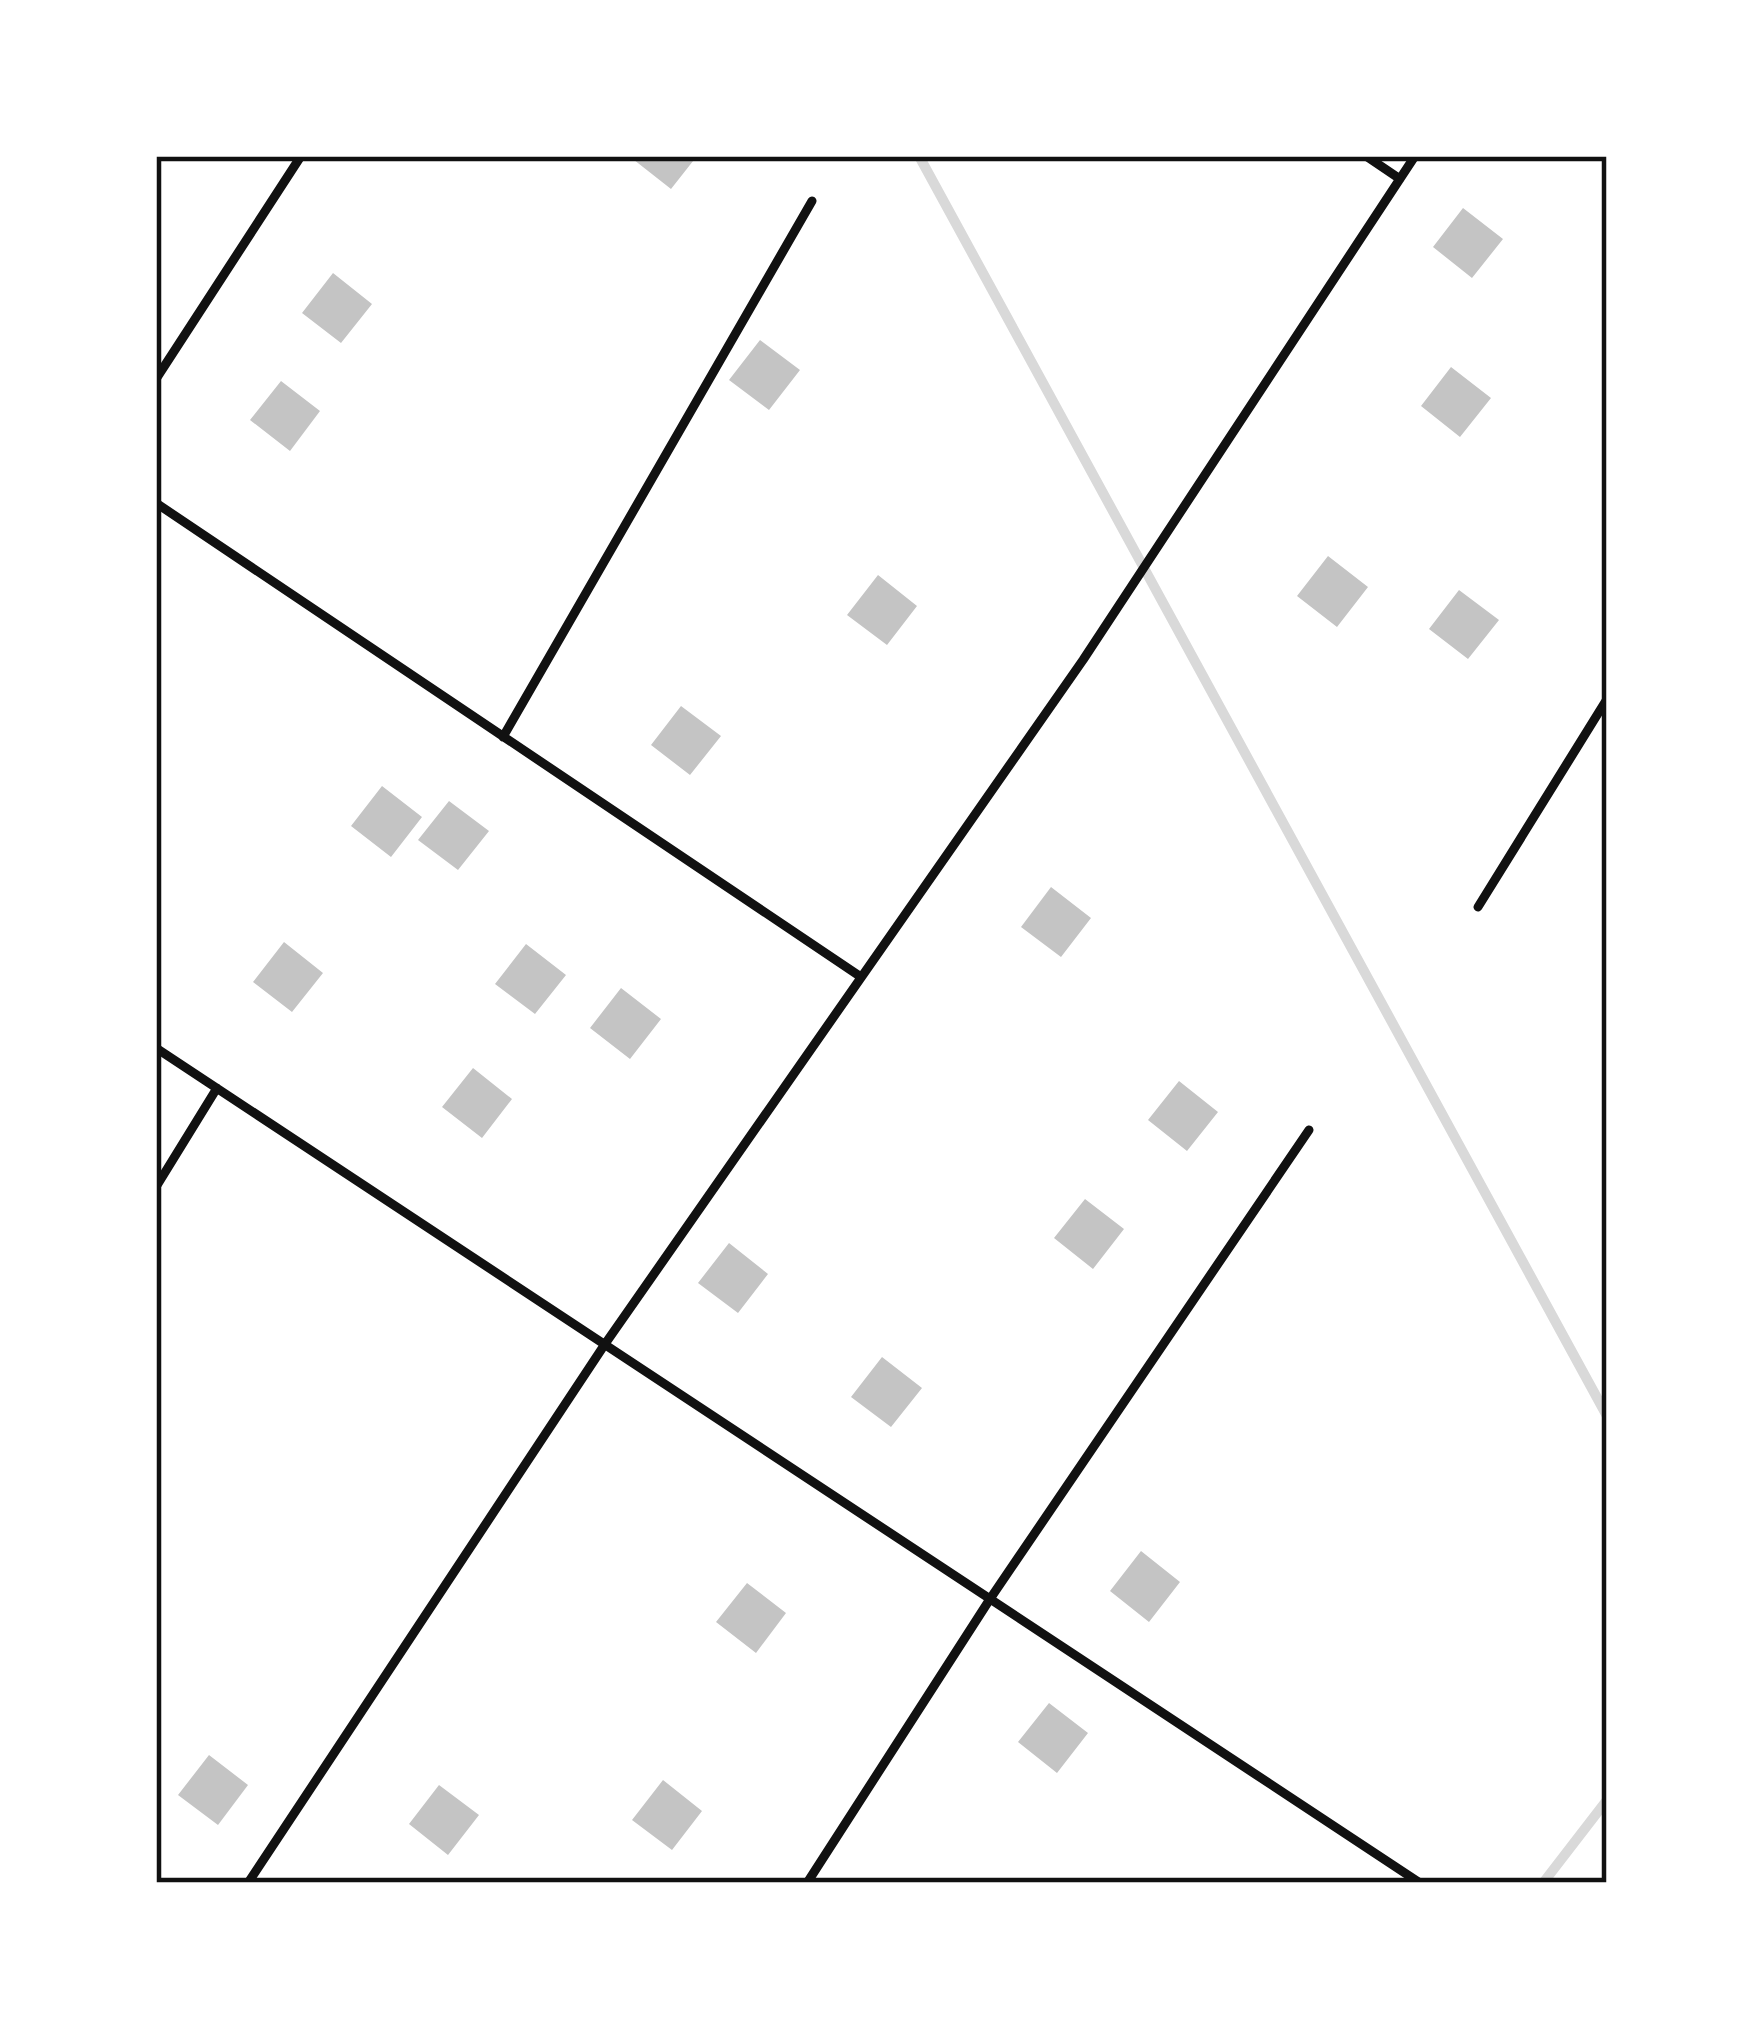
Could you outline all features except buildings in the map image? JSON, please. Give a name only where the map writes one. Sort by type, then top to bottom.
[{"type":"lane","points":[[156,379],[301,156]]},
{"type":"lane","points":[[1366,156],[1400,178]]},
{"type":"lane","points":[[248,1883],[605,1344],[1083,660],[1415,156]]},
{"type":"lane","points":[[503,737],[812,201]]},
{"type":"lane","points":[[156,503],[861,977]]},
{"type":"lane","points":[[1478,907],[1607,699]]},
{"type":"lane","points":[[156,1048],[1420,1883]]},
{"type":"lane","points":[[156,1187],[217,1088]]},
{"type":"lane","points":[[807,1883],[990,1599],[1309,1130]]},
{"type":"waterway","points":[[919,156],[1607,1416]]},
{"type":"waterway","points":[[1543,1883],[1607,1800]]}]
